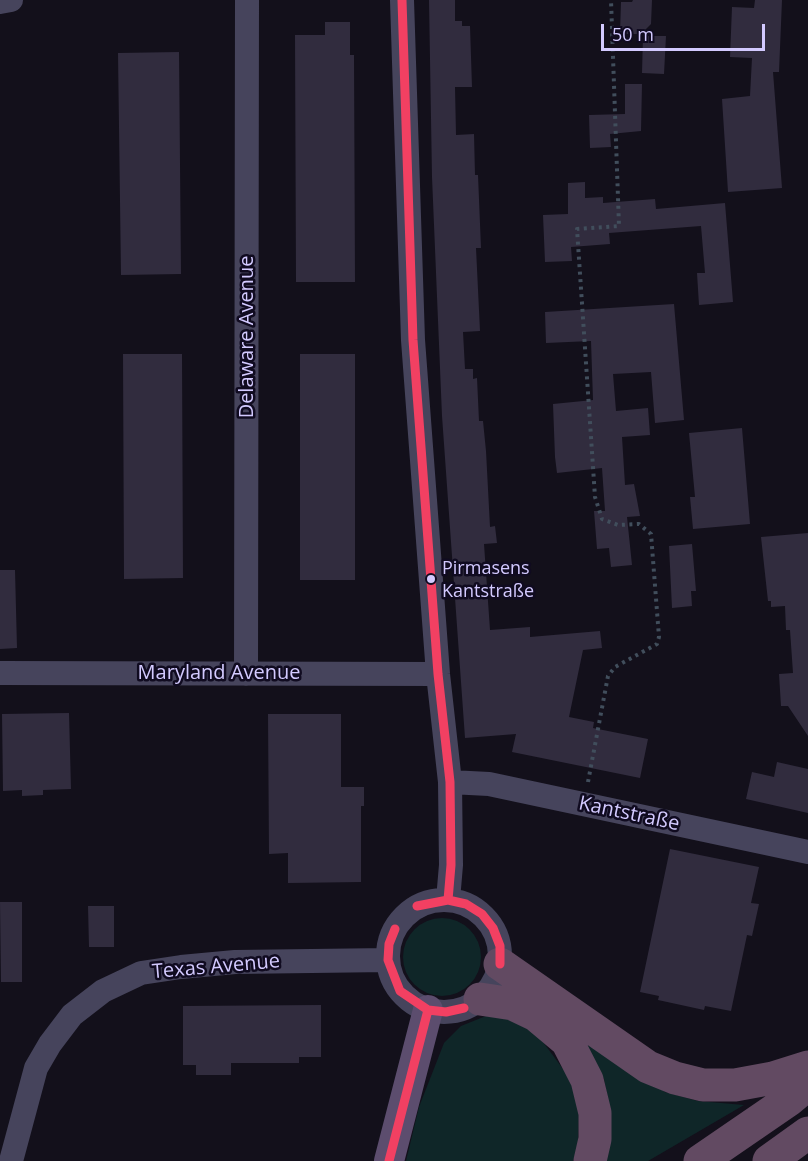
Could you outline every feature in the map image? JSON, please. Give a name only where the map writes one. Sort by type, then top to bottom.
[{"type":"highway","points":[[500,964],[648,1067],[675,1078],[703,1085],[735,1084],[772,1078],[808,1066]]},
{"type":"highway","points":[[480,999],[513,1004],[536,1015],[567,1041],[587,1080],[595,1113],[595,1139],[590,1161]]},
{"type":"highway","points":[[700,1161],[756,1124],[808,1084]]},
{"type":"highway","points":[[769,1161],[808,1133]]},
{"type":"highway","points":[[792,1161],[808,1142]]},
{"type":"main road","points":[[389,1161],[428,1010]]},
{"type":"street","points":[[0,2],[11,0]]},
{"type":"street","name":"Delaware Avenue","points":[[246,674],[247,0]]},
{"type":"street","points":[[402,0],[413,340],[438,674],[450,782],[451,865],[448,900]]},
{"type":"street","name":"Maryland Avenue","points":[[0,673],[438,674]]},
{"type":"street","name":"Kantstraße","points":[[450,782],[489,784],[808,852]]},
{"type":"street","points":[[448,900],[466,903],[482,914],[493,928],[500,946],[500,964],[490,989],[480,999],[464,1008],[446,1012],[428,1010],[413,1002],[400,991],[392,976],[388,960],[392,936],[404,916],[417,906],[432,901],[448,900]]},
{"type":"street","name":"Texas Avenue","points":[[11,1161],[36,1068],[50,1044],[72,1015],[103,991],[141,973],[181,967],[235,962],[388,960]]},
{"type":"path","points":[[583,804],[608,676],[615,667],[657,644],[659,637],[651,534],[639,524],[618,525],[602,519],[594,485],[577,229],[620,226],[611,0]]},
{"type":"green space","points":[[442,918],[457,921],[474,935],[481,957],[478,972],[464,989],[442,996],[427,993],[410,979],[403,957],[406,942],[420,925]]},
{"type":"green space","points":[[486,1016],[506,1018],[537,1034],[572,1081],[579,1114],[578,1147],[573,1161],[406,1161],[419,1107],[444,1043],[461,1026]]},
{"type":"green space","points":[[569,1026],[665,1092],[698,1101],[744,1105],[648,1161],[602,1161],[609,1105],[604,1079]]},
{"type":"building","points":[[429,0],[455,0],[455,21],[462,21],[462,26],[470,26],[472,87],[455,87],[456,135],[474,134],[475,175],[478,175],[481,248],[476,248],[480,331],[463,332],[465,369],[473,369],[473,379],[477,378],[479,421],[483,421],[486,451],[490,527],[495,526],[497,543],[484,544],[490,630],[530,627],[530,637],[600,631],[602,648],[583,650],[569,717],[594,722],[593,728],[648,739],[640,778],[512,752],[516,734],[465,738],[442,416],[432,177]]},
{"type":"building","points":[[633,0],[652,0],[651,24],[641,34],[620,34],[621,2],[632,2]]},
{"type":"building","points":[[755,0],[782,0],[779,72],[773,72],[782,188],[728,192],[722,99],[750,96],[752,58],[730,57],[732,7],[754,8]]},
{"type":"building","points":[[325,22],[350,22],[350,55],[354,55],[355,282],[296,282],[295,35],[325,35]]},
{"type":"building","points":[[643,36],[666,36],[664,74],[642,73]]},
{"type":"building","points":[[179,52],[181,274],[121,275],[118,53]]},
{"type":"building","points":[[625,84],[642,84],[641,131],[610,134],[611,147],[590,148],[589,115],[625,114]]},
{"type":"building","points":[[585,182],[585,198],[603,197],[603,203],[655,199],[656,209],[725,203],[733,302],[699,305],[697,273],[705,273],[701,226],[609,233],[610,244],[571,247],[572,261],[545,262],[543,215],[568,214],[568,183]]},
{"type":"building","points":[[674,304],[684,420],[655,423],[651,372],[613,374],[616,411],[648,408],[650,435],[622,437],[625,485],[634,484],[640,516],[627,517],[632,565],[611,567],[609,548],[597,549],[594,511],[605,511],[602,468],[557,473],[555,457],[553,404],[593,400],[591,341],[546,343],[545,312]]},
{"type":"building","points":[[123,354],[182,354],[183,578],[124,579]]},
{"type":"building","points":[[300,354],[355,354],[355,580],[300,580]]},
{"type":"building","points":[[742,428],[750,524],[693,529],[690,497],[695,497],[689,433]]},
{"type":"building","points":[[808,533],[808,736],[788,706],[781,706],[779,674],[793,673],[790,630],[786,630],[785,606],[771,607],[771,601],[768,601],[761,537]]},
{"type":"building","points":[[692,544],[696,591],[691,591],[692,606],[672,608],[669,546]]},
{"type":"building","points":[[0,570],[15,570],[17,648],[0,649]]},
{"type":"building","points":[[69,713],[71,789],[43,790],[43,795],[22,796],[22,790],[3,791],[2,714]]},
{"type":"building","points":[[268,714],[341,714],[341,787],[364,787],[364,806],[361,806],[361,882],[288,883],[288,853],[269,854]]},
{"type":"building","points":[[777,762],[808,769],[808,813],[746,799],[752,772],[774,777]]},
{"type":"building","points":[[670,849],[759,867],[751,903],[759,904],[752,936],[747,935],[731,1011],[705,1006],[704,1010],[658,1000],[659,996],[640,992]]},
{"type":"building","points":[[0,902],[22,902],[22,982],[1,982]]},
{"type":"building","points":[[88,906],[114,906],[114,947],[89,947]]},
{"type":"building","points":[[321,1005],[321,1057],[299,1057],[299,1063],[231,1063],[231,1075],[196,1075],[196,1065],[183,1065],[183,1006]]},
{"type":"transit line","points":[[402,0],[413,340],[438,674],[450,782],[451,865],[448,900]]},
{"type":"transit line","points":[[417,906],[448,900],[466,904],[482,914],[493,928],[500,946],[500,964]]},
{"type":"transit line","points":[[395,929],[389,944],[388,960],[400,991],[428,1010],[446,1012],[464,1008]]},
{"type":"transit line","points":[[389,1161],[428,1010]]},
{"type":"place","name":"Pirmasens Kantstraße","points":[[431,579]]}]
